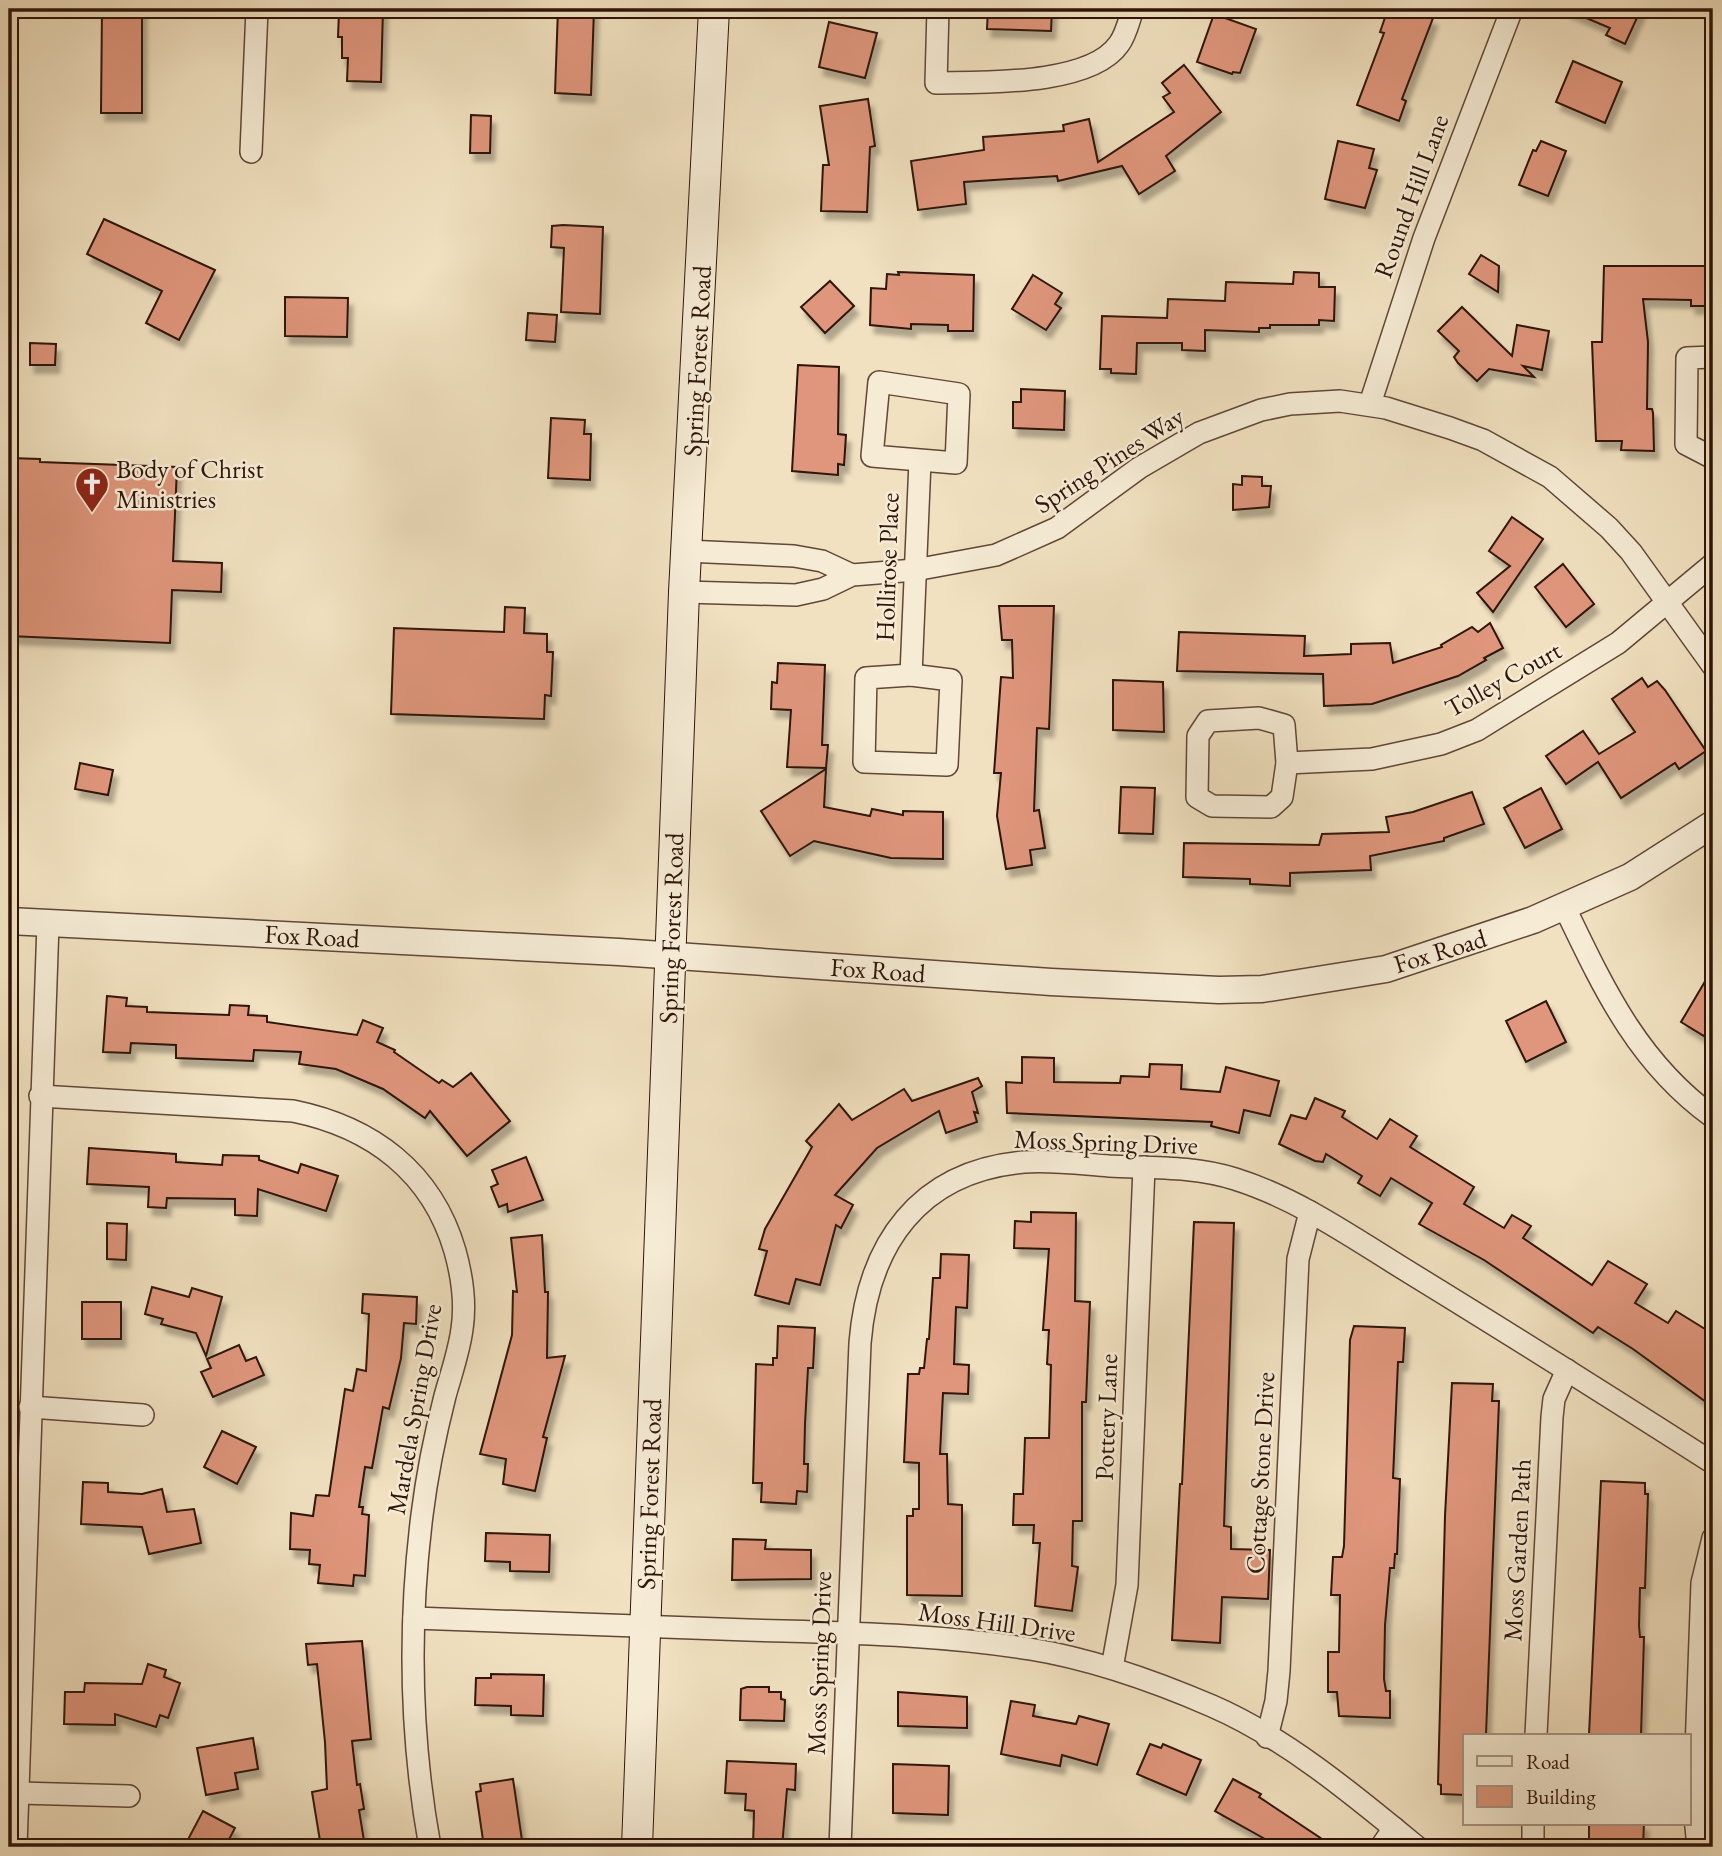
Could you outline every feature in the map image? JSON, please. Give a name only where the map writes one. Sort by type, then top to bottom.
[{"type":"main road","name":"Spring Forest Road","points":[[637,1847],[684,592],[714,9]]},
{"type":"street","points":[[251,152],[257,9]]},
{"type":"street","points":[[938,9],[936,83],[1030,79],[1057,76],[1087,67],[1118,46],[1133,9]]},
{"type":"street","name":"Round Hill Lane","points":[[1370,404],[1424,238],[1512,9]]},
{"type":"street","points":[[1713,358],[1686,358],[1686,444],[1713,458]]},
{"type":"street","name":"Hollirose Place","points":[[879,383],[959,394],[956,463],[920,461],[872,456],[879,383]]},
{"type":"street","name":"Spring Pines Way","points":[[684,592],[796,595],[823,589],[852,575],[915,570],[996,555],[1031,542],[1057,528],[1156,457],[1223,423],[1261,410],[1301,402],[1340,401],[1370,404],[1483,440],[1550,477],[1609,528],[1669,603],[1713,666]]},
{"type":"street","name":"Hollirose Place","points":[[911,675],[920,461]]},
{"type":"street","name":"Spring Pines Way","points":[[686,551],[793,555],[822,561],[852,575]]},
{"type":"street","name":"Tolley Court","points":[[1287,763],[1372,760],[1441,744],[1477,730],[1618,643],[1713,564]]},
{"type":"street","name":"Hollirose Place","points":[[911,675],[951,680],[947,765],[864,762],[866,678],[911,675]]},
{"type":"street","points":[[1259,718],[1284,725],[1287,763],[1282,797],[1271,807],[1212,806],[1197,797],[1198,736],[1208,721],[1259,718]]},
{"type":"street","name":"Fox Road","points":[[9,921],[671,956],[1051,982],[1219,990],[1262,989],[1385,969],[1464,945],[1565,908],[1630,877],[1713,824]]},
{"type":"street","points":[[1565,908],[1613,1007],[1627,1027],[1676,1087],[1713,1117]]},
{"type":"street","points":[[16,1847],[48,923]]},
{"type":"street","name":"Mardela Spring Drive","points":[[40,1096],[293,1111],[327,1118],[387,1149],[406,1164],[440,1212],[460,1268],[464,1301],[462,1330],[442,1408],[422,1515],[414,1618],[412,1695],[421,1796],[430,1847]]},
{"type":"street","name":"Moss Spring Drive","points":[[840,1847],[862,1317],[867,1290],[886,1245],[899,1225],[924,1202],[967,1175],[1026,1162],[1189,1169],[1235,1179],[1310,1212],[1713,1463]]},
{"type":"street","name":"Pottery Lane","points":[[1112,1668],[1126,1584],[1144,1167]]},
{"type":"street","name":"Cottage Stone Drive","points":[[1267,1737],[1276,1701],[1279,1671],[1298,1259],[1310,1212]]},
{"type":"street","name":"Moss Garden Path","points":[[1536,1734],[1552,1417],[1554,1399],[1567,1370]]},
{"type":"street","points":[[30,1407],[143,1415]]},
{"type":"street","points":[[1698,1847],[1694,1807],[1702,1583],[1713,1538]]},
{"type":"street","name":"Moss Hill Drive","points":[[414,1618],[849,1633],[1032,1649],[1112,1668],[1214,1707],[1267,1737],[1367,1803],[1417,1847]]},
{"type":"street","points":[[19,1793],[129,1796]]},
{"type":"street","points":[[1532,1847],[1533,1825]]},
{"type":"street","points":[[1381,1847],[1394,1828]]},
{"type":"building","points":[[102,9],[142,9],[142,113],[101,113]]},
{"type":"building","points":[[383,9],[381,82],[347,81],[348,58],[342,58],[342,37],[338,37],[339,11]]},
{"type":"building","points":[[558,9],[594,9],[591,95],[555,93]]},
{"type":"building","points":[[988,9],[1052,9],[1051,31],[987,29]]},
{"type":"building","points":[[1388,9],[1422,9],[1420,13],[1433,18],[1402,99],[1406,101],[1399,121],[1357,105],[1384,33],[1380,32]]},
{"type":"building","points":[[1565,9],[1641,9],[1625,44],[1606,35],[1610,28]]},
{"type":"building","points":[[1214,14],[1256,29],[1240,73],[1232,74],[1197,62]]},
{"type":"building","points":[[829,22],[877,33],[865,78],[819,67]]},
{"type":"building","points":[[1573,61],[1622,82],[1605,123],[1556,102]]},
{"type":"building","points":[[1184,65],[1221,112],[1166,156],[1175,171],[1139,194],[1122,166],[1058,181],[1057,176],[964,182],[966,204],[918,210],[911,161],[984,150],[983,137],[1064,131],[1063,125],[1089,119],[1098,162],[1174,112],[1163,97],[1170,93],[1162,83]]},
{"type":"building","points":[[868,99],[875,146],[870,147],[867,212],[821,211],[823,165],[829,165],[820,106]]},
{"type":"building","points":[[471,115],[491,116],[490,153],[470,153]]},
{"type":"building","points":[[1338,141],[1374,149],[1369,168],[1377,170],[1365,208],[1325,199]]},
{"type":"building","points":[[1541,141],[1566,151],[1548,196],[1519,185],[1533,150],[1536,151]]},
{"type":"building","points":[[104,219],[215,270],[179,340],[146,323],[162,291],[87,254]]},
{"type":"building","points":[[552,226],[603,227],[600,314],[561,312],[564,248],[551,247]]},
{"type":"building","points":[[1481,255],[1499,266],[1498,292],[1469,274]]},
{"type":"building","points":[[1604,266],[1711,266],[1713,306],[1691,306],[1691,300],[1643,299],[1648,342],[1647,409],[1652,409],[1653,413],[1654,451],[1621,450],[1622,441],[1596,441],[1592,342],[1602,342]]},
{"type":"building","points":[[898,272],[974,275],[973,331],[948,331],[948,325],[911,324],[911,329],[870,325],[871,288],[886,289],[887,274],[899,275]]},
{"type":"building","points":[[1294,272],[1319,273],[1319,287],[1335,287],[1334,321],[1319,320],[1319,325],[1270,325],[1270,328],[1259,328],[1259,332],[1205,330],[1205,351],[1182,350],[1182,343],[1137,343],[1136,374],[1111,373],[1111,369],[1100,369],[1102,316],[1167,318],[1168,299],[1225,301],[1226,282],[1293,284]]},
{"type":"building","points":[[1033,275],[1062,293],[1055,304],[1061,308],[1046,330],[1012,309]]},
{"type":"building","points":[[830,281],[854,306],[825,333],[801,307]]},
{"type":"building","points":[[285,297],[348,298],[347,337],[285,336]]},
{"type":"building","points":[[1462,307],[1512,356],[1517,325],[1549,331],[1542,370],[1523,366],[1534,377],[1489,369],[1477,381],[1454,357],[1459,351],[1438,331]]},
{"type":"building","points":[[528,313],[557,315],[555,342],[526,340]]},
{"type":"building","points":[[30,343],[56,344],[55,365],[30,365]]},
{"type":"building","points":[[798,365],[839,367],[838,434],[846,435],[844,465],[838,464],[838,475],[792,471]]},
{"type":"building","points":[[1021,389],[1065,391],[1064,430],[1013,428],[1013,402],[1021,402]]},
{"type":"building","points":[[551,418],[585,420],[584,434],[591,434],[590,480],[548,478]]},
{"type":"building","name":"Body of Christ Ministries","points":[[9,458],[40,459],[40,462],[177,467],[173,561],[222,563],[221,592],[172,590],[170,643],[9,636]]},
{"type":"building","points":[[1242,476],[1262,477],[1262,486],[1271,486],[1269,507],[1233,510],[1233,484],[1242,485]]},
{"type":"building","points":[[1512,517],[1543,539],[1493,612],[1477,593],[1510,566],[1489,551]]},
{"type":"building","points":[[1563,564],[1594,604],[1566,627],[1535,587]]},
{"type":"building","points":[[999,606],[1054,606],[1049,729],[1037,728],[1034,811],[1039,810],[1045,848],[1030,850],[1032,865],[1006,869],[997,816],[1001,773],[994,773],[1001,677],[1013,678],[1012,640],[1002,640]]},
{"type":"building","points":[[505,607],[525,608],[524,633],[547,634],[547,652],[553,652],[551,696],[545,695],[544,719],[391,714],[394,628],[504,632]]},
{"type":"building","points":[[1490,623],[1503,648],[1484,658],[1486,660],[1458,676],[1372,704],[1324,706],[1323,674],[1177,671],[1179,632],[1305,636],[1304,656],[1351,654],[1351,644],[1390,643],[1393,663],[1442,647],[1441,645],[1472,627],[1478,632]]},
{"type":"building","points":[[778,663],[825,665],[822,745],[828,745],[826,768],[787,767],[791,710],[771,709],[772,682],[777,683]]},
{"type":"building","points":[[1642,678],[1648,687],[1657,681],[1665,690],[1706,751],[1679,769],[1675,763],[1621,798],[1598,762],[1566,784],[1546,756],[1583,731],[1599,754],[1635,732],[1612,699]]},
{"type":"building","points":[[1113,680],[1163,682],[1164,732],[1113,730]]},
{"type":"building","points":[[80,763],[113,770],[108,795],[75,789]]},
{"type":"building","points":[[826,769],[824,807],[870,816],[872,809],[903,815],[903,811],[943,812],[943,859],[891,858],[814,841],[790,856],[761,811]]},
{"type":"building","points":[[1121,787],[1155,788],[1153,834],[1119,833]]},
{"type":"building","points":[[1541,788],[1562,829],[1525,848],[1504,808]]},
{"type":"building","points":[[1472,792],[1484,824],[1444,838],[1444,841],[1370,856],[1371,870],[1290,873],[1290,886],[1250,884],[1250,879],[1183,877],[1184,843],[1319,845],[1322,834],[1389,832],[1386,817],[1413,812]]},
{"type":"building","points":[[1713,968],[1713,1020],[1704,1036],[1681,1022]]},
{"type":"building","points":[[107,996],[127,998],[126,1006],[147,1007],[147,1012],[229,1015],[230,1005],[249,1006],[248,1015],[267,1016],[267,1022],[357,1035],[363,1020],[383,1028],[377,1042],[395,1050],[394,1052],[439,1083],[442,1080],[453,1087],[471,1073],[510,1121],[467,1156],[430,1111],[425,1118],[383,1089],[336,1069],[299,1064],[301,1052],[254,1050],[253,1061],[176,1058],[176,1045],[131,1043],[130,1053],[103,1052]]},
{"type":"building","points":[[1546,1001],[1566,1042],[1526,1062],[1506,1021]]},
{"type":"building","points":[[1022,1057],[1054,1058],[1054,1082],[1120,1083],[1121,1076],[1149,1077],[1150,1064],[1182,1065],[1181,1089],[1220,1092],[1226,1067],[1279,1081],[1270,1116],[1244,1110],[1239,1133],[1211,1126],[1212,1122],[1007,1113],[1006,1082],[1022,1083]]},
{"type":"building","points":[[978,1078],[982,1086],[972,1092],[978,1113],[974,1112],[977,1122],[946,1133],[939,1111],[877,1148],[835,1195],[853,1205],[841,1228],[836,1225],[820,1285],[796,1279],[789,1304],[755,1295],[767,1251],[759,1249],[765,1229],[812,1147],[806,1141],[839,1104],[852,1120],[904,1089],[912,1101]]},
{"type":"building","points":[[1315,1098],[1345,1111],[1342,1117],[1377,1139],[1390,1119],[1417,1136],[1410,1147],[1474,1187],[1464,1204],[1504,1228],[1512,1215],[1531,1226],[1523,1238],[1592,1285],[1608,1261],[1647,1284],[1635,1303],[1668,1323],[1676,1311],[1713,1334],[1713,1407],[1598,1327],[1593,1333],[1484,1260],[1419,1224],[1432,1203],[1391,1178],[1380,1196],[1358,1183],[1362,1176],[1326,1154],[1323,1162],[1315,1161],[1279,1144],[1291,1115],[1306,1119]]},
{"type":"building","points":[[89,1148],[176,1154],[176,1162],[222,1165],[223,1155],[259,1156],[259,1160],[298,1173],[301,1164],[338,1176],[326,1211],[258,1189],[257,1216],[235,1215],[235,1199],[167,1198],[166,1208],[148,1207],[149,1187],[87,1184]]},
{"type":"building","points":[[526,1157],[543,1200],[508,1212],[507,1204],[499,1207],[491,1187],[498,1184],[492,1170]]},
{"type":"building","points":[[1031,1212],[1076,1213],[1075,1301],[1090,1302],[1086,1402],[1082,1402],[1082,1521],[1073,1521],[1072,1566],[1078,1567],[1072,1611],[1035,1606],[1040,1543],[1033,1543],[1034,1525],[1013,1525],[1014,1494],[1023,1494],[1025,1438],[1049,1438],[1051,1365],[1047,1364],[1049,1330],[1043,1330],[1049,1249],[1014,1248],[1015,1221],[1031,1222]]},
{"type":"building","points":[[1194,1222],[1234,1223],[1224,1526],[1231,1527],[1231,1549],[1270,1550],[1268,1599],[1222,1597],[1220,1643],[1172,1640]]},
{"type":"building","points":[[107,1223],[127,1224],[126,1260],[107,1259]]},
{"type":"building","points":[[542,1235],[545,1292],[548,1292],[547,1358],[565,1356],[543,1437],[547,1438],[535,1491],[503,1484],[506,1459],[480,1454],[512,1335],[513,1291],[517,1292],[511,1238]]},
{"type":"building","points":[[941,1254],[969,1255],[967,1308],[956,1307],[954,1364],[969,1365],[968,1394],[943,1393],[940,1454],[947,1454],[948,1504],[962,1505],[962,1596],[907,1595],[907,1516],[913,1516],[913,1509],[919,1509],[919,1463],[904,1462],[908,1374],[919,1374],[920,1368],[924,1368],[933,1278],[940,1278]]},
{"type":"building","points":[[152,1287],[189,1297],[192,1288],[222,1297],[206,1356],[196,1333],[161,1324],[163,1319],[145,1314]]},
{"type":"building","points":[[363,1294],[417,1297],[416,1324],[404,1323],[401,1358],[389,1409],[383,1407],[372,1468],[365,1467],[359,1507],[363,1507],[362,1514],[369,1515],[365,1576],[354,1575],[353,1586],[318,1583],[320,1565],[309,1564],[310,1550],[290,1549],[291,1513],[313,1516],[316,1495],[329,1496],[345,1389],[353,1391],[357,1369],[366,1371],[369,1314],[362,1313]]},
{"type":"building","points":[[82,1302],[121,1302],[121,1339],[82,1339]]},
{"type":"building","points":[[778,1326],[815,1328],[813,1368],[808,1368],[805,1424],[804,1464],[808,1464],[807,1492],[797,1491],[796,1504],[761,1502],[762,1483],[753,1483],[756,1364],[773,1365],[773,1358],[777,1358]]},
{"type":"building","points":[[1354,1326],[1405,1328],[1403,1362],[1398,1362],[1393,1478],[1400,1479],[1397,1554],[1394,1568],[1390,1568],[1385,1625],[1384,1679],[1386,1691],[1390,1691],[1390,1718],[1339,1716],[1337,1692],[1328,1692],[1328,1652],[1339,1652],[1340,1595],[1331,1595],[1333,1557],[1342,1557],[1344,1546],[1350,1340]]},
{"type":"building","points":[[239,1345],[246,1361],[256,1357],[264,1375],[213,1397],[201,1372],[211,1368],[207,1359]]},
{"type":"building","points":[[1452,1383],[1493,1384],[1492,1401],[1499,1401],[1486,1734],[1463,1734],[1463,1795],[1441,1794],[1441,1785],[1438,1784],[1445,1516]]},
{"type":"building","points":[[222,1431],[256,1447],[237,1484],[204,1467]]},
{"type":"building","points":[[1601,1481],[1645,1483],[1645,1494],[1648,1494],[1645,1588],[1640,1588],[1639,1626],[1640,1637],[1644,1637],[1641,1734],[1589,1734]]},
{"type":"building","points":[[83,1482],[108,1483],[108,1492],[142,1494],[162,1489],[167,1512],[194,1509],[201,1543],[149,1554],[142,1527],[81,1524]]},
{"type":"building","points":[[486,1533],[550,1535],[549,1572],[510,1571],[510,1562],[485,1561]]},
{"type":"building","points":[[733,1539],[766,1540],[765,1549],[811,1550],[811,1579],[732,1580]]},
{"type":"building","points":[[362,1641],[371,1739],[352,1741],[357,1785],[360,1784],[364,1809],[359,1810],[365,1847],[321,1847],[312,1792],[327,1789],[325,1742],[317,1664],[308,1665],[306,1644]]},
{"type":"building","points":[[148,1664],[166,1670],[164,1677],[180,1683],[168,1718],[160,1715],[156,1727],[115,1714],[115,1725],[64,1724],[65,1692],[84,1692],[85,1683],[142,1684]]},
{"type":"building","points":[[491,1674],[544,1675],[543,1716],[511,1715],[511,1706],[475,1705],[476,1678],[491,1678]]},
{"type":"building","points":[[769,1687],[769,1692],[781,1692],[781,1699],[785,1700],[784,1721],[740,1720],[741,1689]]},
{"type":"building","points":[[898,1692],[967,1697],[967,1728],[898,1726]]},
{"type":"building","points":[[1011,1701],[1035,1705],[1033,1716],[1076,1724],[1079,1716],[1109,1724],[1097,1765],[1062,1755],[1060,1766],[1001,1754]]},
{"type":"building","points":[[253,1738],[258,1769],[235,1773],[238,1789],[206,1795],[197,1748]]},
{"type":"building","points":[[1150,1744],[1161,1748],[1163,1744],[1201,1760],[1186,1795],[1137,1774]]},
{"type":"building","points":[[727,1761],[796,1764],[795,1790],[787,1789],[782,1847],[753,1847],[754,1811],[745,1810],[746,1794],[725,1793]]},
{"type":"building","points":[[893,1764],[949,1766],[948,1815],[893,1813]]},
{"type":"building","points":[[513,1779],[523,1847],[484,1847],[476,1792],[481,1791],[480,1784]]},
{"type":"building","points":[[1233,1779],[1261,1794],[1259,1797],[1334,1847],[1260,1847],[1265,1839],[1215,1811]]},
{"type":"building","points":[[203,1811],[235,1828],[225,1847],[184,1847]]},
{"type":"building","points":[[1589,1825],[1644,1825],[1643,1847],[1589,1847]]},
{"type":"place","name":"Body of Christ Ministries","points":[[92,514]]}]
